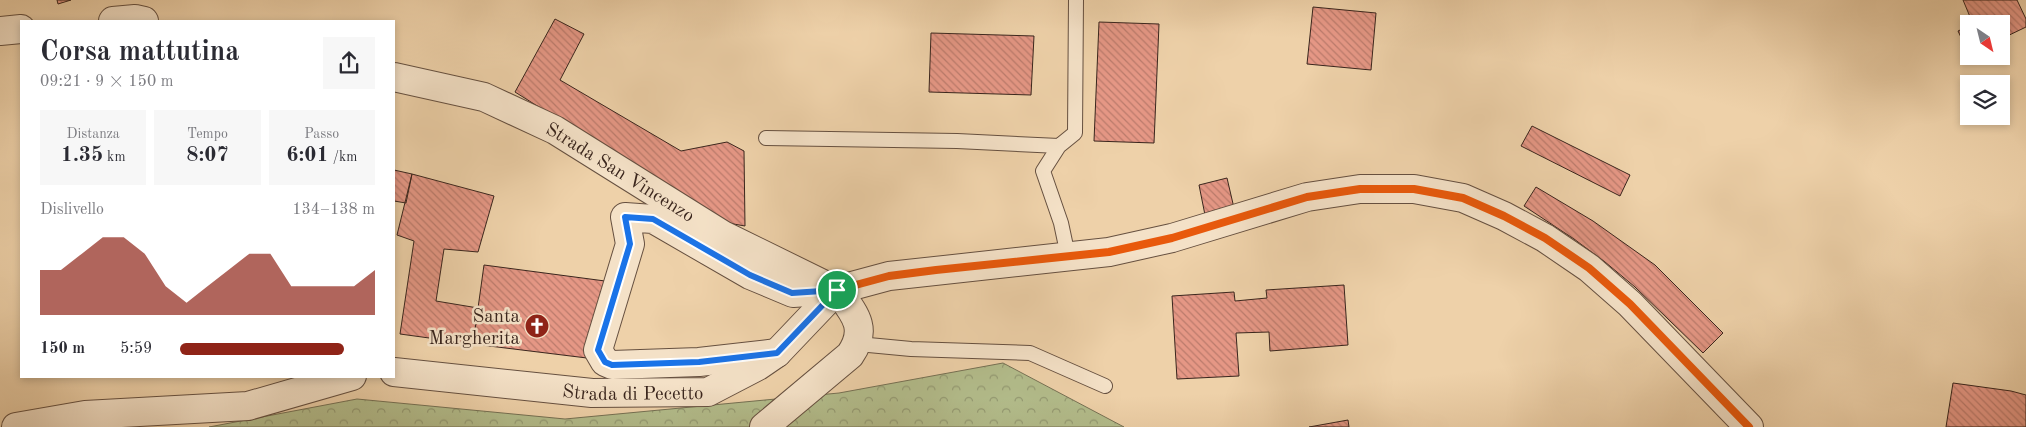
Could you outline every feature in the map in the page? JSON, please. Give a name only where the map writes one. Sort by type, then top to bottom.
[{"type":"street","points":[[124,20],[140,20]]},
{"type":"street","points":[[0,31],[20,29]]},
{"type":"street","name":"Strada San Vincenzo","points":[[395,77],[484,97],[555,130],[723,235],[837,290]]},
{"type":"street","points":[[777,353],[699,362],[612,365],[605,362],[598,350],[630,244],[625,217],[653,219],[750,275],[792,293],[837,290],[889,276],[1109,252],[1172,238],[1307,197],[1360,189],[1414,189],[1463,198],[1504,216],[1545,238],[1589,268],[1630,304],[1749,427]]},
{"type":"street","points":[[764,427],[850,355],[858,344],[858,319],[837,290]]},
{"type":"street","name":"Strada di Pecetto","points":[[395,372],[592,392],[708,392],[758,366],[777,353],[837,290]]},
{"type":"street","points":[[16,427],[85,414],[248,406],[345,378]]},
{"type":"lane","points":[[1068,256],[1061,223],[1043,171],[1059,146],[1075,133],[1076,0]]},
{"type":"lane","points":[[766,138],[957,141],[1059,146]]},
{"type":"lane","points":[[858,344],[911,349],[1030,353],[1105,386]]},
{"type":"green space","points":[[1003,363],[1124,427],[209,427],[357,399],[565,419],[839,393]]},
{"type":"building","points":[[57,0],[71,0],[58,4]]},
{"type":"building","points":[[1963,0],[2017,0],[2026,19],[2026,27],[2010,35],[2010,15],[1969,15]]},
{"type":"building","points":[[1313,7],[1376,13],[1371,70],[1307,64]]},
{"type":"building","points":[[555,19],[584,34],[560,80],[681,151],[727,142],[744,151],[745,226],[722,222],[515,92]]},
{"type":"building","points":[[1099,22],[1159,24],[1154,143],[1094,141]]},
{"type":"building","points":[[931,33],[1034,36],[1031,95],[929,92]]},
{"type":"building","points":[[1532,126],[1630,175],[1620,196],[1521,146]]},
{"type":"building","points":[[395,170],[412,174],[406,203],[395,201]]},
{"type":"building","points":[[412,174],[494,196],[478,252],[444,249],[436,301],[478,308],[473,344],[400,334],[414,241],[397,235]]},
{"type":"building","points":[[1227,178],[1234,208],[1205,215],[1199,185]]},
{"type":"building","points":[[1536,187],[1593,221],[1655,265],[1723,333],[1703,353],[1635,287],[1605,262],[1524,206]]},
{"type":"building","name":"Santa Margherita","points":[[484,265],[605,281],[595,359],[473,344]]},
{"type":"building","points":[[1344,285],[1348,345],[1270,351],[1269,332],[1236,333],[1239,376],[1177,379],[1172,296],[1234,292],[1235,301],[1267,298],[1266,290]]},
{"type":"building","points":[[1953,383],[2011,391],[2026,395],[2026,427],[1946,427]]},
{"type":"building","points":[[1348,420],[1349,427],[1309,427]]},
{"type":"cycle path","points":[[777,353],[699,362],[612,365],[605,362],[598,350],[630,244],[625,217],[653,219],[750,275],[793,293],[837,290],[889,276],[1109,252],[1172,238],[1307,197],[1360,189],[1414,189],[1463,198],[1504,216],[1545,238],[1589,268],[1630,304],[1749,427]]},
{"type":"place","name":"Santa Margherita","points":[[537,326]]},
{"type":"route","points":[[625,217],[653,219],[750,275],[792,293],[837,290],[777,353],[699,362],[612,365],[605,362],[598,350],[630,244],[625,217]]}]
